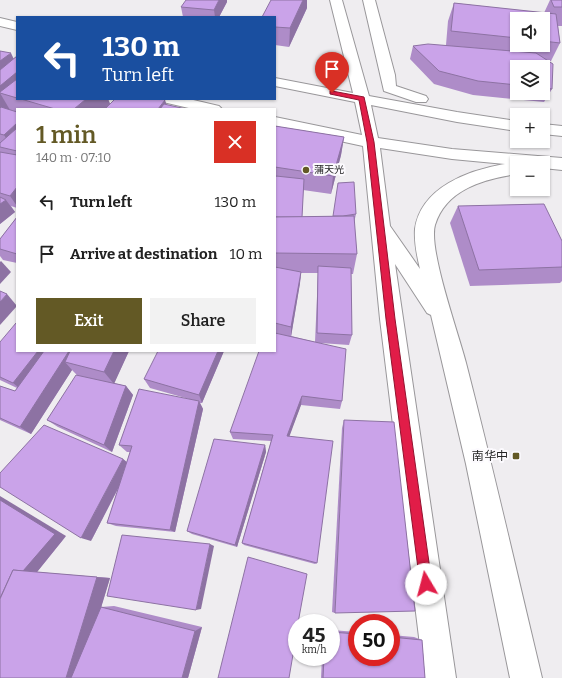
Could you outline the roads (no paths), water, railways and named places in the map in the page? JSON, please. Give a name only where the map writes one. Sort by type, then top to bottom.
[{"type":"street","points":[[336,0],[362,98],[371,142],[379,225],[408,458],[440,678]]},
{"type":"street","points":[[370,0],[386,68],[389,88],[371,142]]},
{"type":"street","points":[[0,22],[16,26]]},
{"type":"street","points":[[276,82],[457,117],[510,124]]},
{"type":"street","points":[[389,88],[510,123]]},
{"type":"street","points":[[173,100],[209,108]]},
{"type":"street","points":[[276,122],[371,142],[452,154],[552,164]]},
{"type":"street","points":[[550,130],[562,131]]},
{"type":"street","points":[[510,169],[499,170],[469,179],[445,194],[435,203],[428,215],[424,229],[425,245],[486,495],[526,678]]},
{"type":"street","points":[[379,225],[445,322]]},
{"type":"place","name":"蒲天光","points":[[306,170]]},
{"type":"place","name":"南华中","points":[[516,456]]}]
